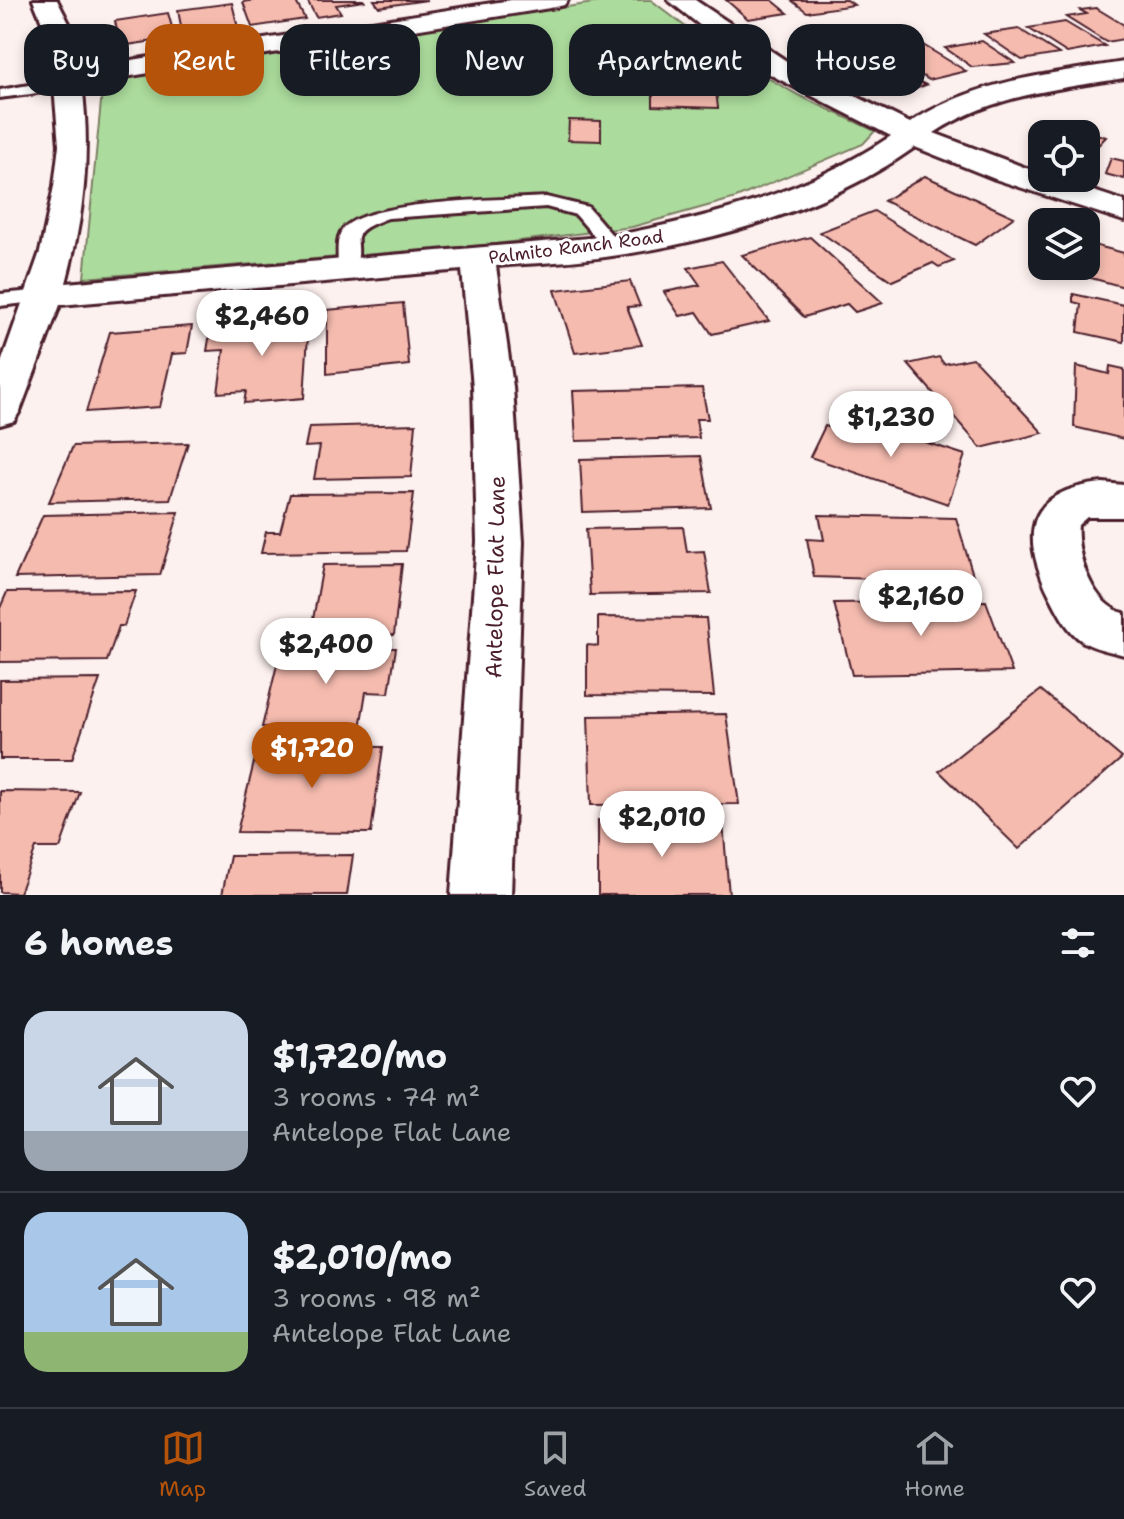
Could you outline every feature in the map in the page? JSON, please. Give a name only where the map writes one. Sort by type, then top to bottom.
[{"type":"street","points":[[45,0],[60,24]]},
{"type":"street","points":[[129,68],[556,0]]},
{"type":"street","points":[[680,0],[752,54],[790,77],[913,136],[1038,183],[1124,211]]},
{"type":"street","name":"Palmito Ranch Road","points":[[44,296],[612,246],[697,230],[781,204],[857,171],[948,112],[972,101],[1124,70]]},
{"type":"street","points":[[0,411],[44,296],[60,232],[73,152],[70,96]]},
{"type":"street","name":"Antelope Flat Lane","points":[[478,259],[493,387],[500,542],[481,895]]},
{"type":"street","points":[[1124,501],[1083,499],[1063,509],[1053,529],[1053,551],[1074,596],[1101,628],[1124,634]]},
{"type":"lane","points":[[0,80],[24,76]]},
{"type":"lane","points":[[0,94],[24,90]]},
{"type":"lane","points":[[347,269],[348,234],[358,223],[386,213],[546,202],[582,211],[612,246]]},
{"type":"lane","points":[[0,300],[44,296]]},
{"type":"green space","points":[[613,0],[651,0],[682,24],[569,24],[569,96],[771,96],[771,80],[787,89],[787,96],[800,96],[875,131],[863,144],[736,198],[632,227],[495,244],[84,278],[102,96],[129,96],[129,74],[145,71],[145,96],[264,96],[264,53],[280,51],[280,96],[420,96],[420,29],[436,27],[436,96],[553,96],[553,24],[455,24]]},
{"type":"building","points":[[295,0],[305,19],[251,24],[243,2]]},
{"type":"building","points":[[307,0],[364,1],[336,5],[341,13],[316,17]]},
{"type":"building","points":[[374,0],[427,0],[379,7]]},
{"type":"building","points":[[726,0],[772,0],[788,13],[748,19]]},
{"type":"building","points":[[791,0],[847,0],[854,5],[807,12]]},
{"type":"building","points":[[232,3],[237,24],[181,24],[178,10]]},
{"type":"building","points":[[1096,8],[1124,25],[1124,39],[1106,42],[1066,17],[1087,14],[1080,10]]},
{"type":"building","points":[[168,13],[171,24],[145,24],[145,42],[129,45],[129,24],[116,24],[115,21]]},
{"type":"building","points":[[1065,22],[1105,46],[1067,53],[1028,28]]},
{"type":"building","points":[[1019,29],[1059,54],[1022,60],[984,34]]},
{"type":"building","points":[[982,41],[1015,63],[972,67],[945,48]]},
{"type":"building","points":[[925,46],[966,71],[929,80],[925,78]]},
{"type":"building","points":[[653,96],[717,96],[718,108],[653,106]]},
{"type":"building","points":[[569,120],[601,121],[601,141],[568,140]]},
{"type":"building","points":[[1111,158],[1124,161],[1124,179],[1105,174]]},
{"type":"building","points":[[925,176],[1014,217],[975,245],[884,201]]},
{"type":"building","points":[[874,211],[954,261],[939,267],[933,263],[892,281],[820,232]]},
{"type":"building","points":[[810,237],[883,303],[855,312],[847,304],[804,317],[742,255]]},
{"type":"building","points":[[1100,247],[1124,253],[1124,287],[1098,280]]},
{"type":"building","points":[[722,261],[769,321],[712,334],[697,312],[680,316],[664,292],[700,285],[688,268]]},
{"type":"building","points":[[630,281],[640,306],[627,307],[642,345],[575,353],[555,290]]},
{"type":"building","points":[[1073,294],[1124,305],[1124,342],[1078,332],[1081,304],[1073,302]]},
{"type":"building","points":[[403,303],[409,365],[327,374],[327,310]]},
{"type":"building","points":[[265,316],[265,323],[309,319],[304,398],[244,403],[246,391],[218,393],[224,350],[207,351],[212,321]]},
{"type":"building","points":[[192,326],[187,353],[172,354],[160,407],[86,412],[110,332]]},
{"type":"building","points":[[939,357],[944,364],[973,358],[1043,433],[981,448],[908,364]]},
{"type":"building","points":[[1076,366],[1109,374],[1110,366],[1124,369],[1124,439],[1074,427]]},
{"type":"building","points":[[702,388],[708,419],[696,419],[699,438],[576,441],[573,391]]},
{"type":"building","points":[[848,417],[965,455],[948,504],[810,457],[825,426],[841,431]]},
{"type":"building","points":[[416,424],[411,477],[314,479],[320,446],[305,447],[309,427]]},
{"type":"building","points":[[188,443],[170,499],[49,502],[73,446]]},
{"type":"building","points":[[701,456],[711,508],[583,512],[580,459]]},
{"type":"building","points":[[414,493],[406,551],[261,553],[266,532],[280,532],[290,494]]},
{"type":"building","points":[[179,512],[160,575],[15,578],[43,515]]},
{"type":"building","points":[[819,515],[956,518],[975,582],[814,577],[807,539],[824,540]]},
{"type":"building","points":[[683,527],[687,552],[704,551],[711,593],[590,595],[586,529]]},
{"type":"building","points":[[402,564],[394,635],[310,636],[323,565]]},
{"type":"building","points":[[136,591],[107,661],[0,662],[0,608],[7,592]]},
{"type":"building","points":[[986,601],[1012,672],[852,675],[834,603]]},
{"type":"building","points":[[598,617],[706,618],[714,696],[587,695],[587,645],[598,646]]},
{"type":"building","points":[[281,648],[396,648],[389,693],[366,692],[360,728],[262,727]]},
{"type":"building","points":[[100,679],[72,759],[0,759],[0,680]]},
{"type":"building","points":[[1041,690],[1122,758],[1019,849],[939,771]]},
{"type":"building","points":[[726,714],[739,804],[591,805],[588,716]]},
{"type":"building","points":[[258,746],[383,747],[371,833],[237,832]]},
{"type":"building","points":[[0,791],[80,792],[60,848],[36,848],[19,893],[0,892]]},
{"type":"building","points":[[598,820],[723,823],[729,895],[598,895]]},
{"type":"building","points":[[353,855],[347,895],[222,895],[230,856]]}]
